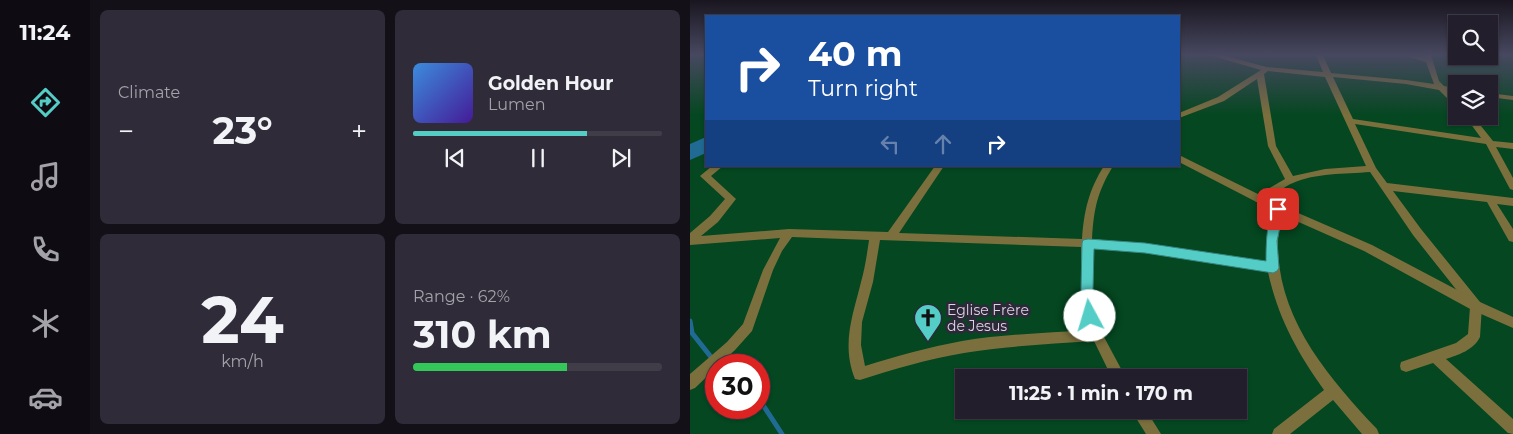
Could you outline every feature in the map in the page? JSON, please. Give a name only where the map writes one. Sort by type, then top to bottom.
[{"type":"street","points":[[1180,116],[1221,99],[1257,75]]},
{"type":"street","points":[[1264,75],[1272,146],[1290,180]]},
{"type":"street","points":[[1328,75],[1372,169],[1383,186],[1476,306],[1474,337],[1460,348],[1436,358],[1406,366]]},
{"type":"street","points":[[1339,75],[1448,89]]},
{"type":"street","points":[[1434,75],[1436,82],[1448,93]]},
{"type":"street","points":[[1498,96],[1513,98]]},
{"type":"street","points":[[1350,121],[1513,146]]},
{"type":"street","points":[[1476,125],[1489,143],[1513,187]]},
{"type":"street","points":[[1180,159],[1278,209],[1368,248],[1476,306],[1513,323]]},
{"type":"street","points":[[690,240],[714,219],[731,198],[705,176],[718,167]]},
{"type":"street","points":[[890,237],[939,167]]},
{"type":"street","points":[[1109,167],[1096,187],[1090,218],[1087,289],[1090,316],[1106,355],[1115,369]]},
{"type":"street","points":[[1259,199],[1290,180],[1326,172],[1372,169]]},
{"type":"street","points":[[1383,186],[1513,202]]},
{"type":"street","points":[[1489,198],[1513,238]]},
{"type":"street","points":[[1278,209],[1271,241],[1273,268],[1284,310],[1296,337],[1332,392],[1372,434]]},
{"type":"street","points":[[690,240],[789,233],[1088,243],[1145,248],[1273,268]]},
{"type":"street","points":[[690,383],[731,346],[748,327],[768,270],[778,249],[789,233]]},
{"type":"street","points":[[875,237],[867,282],[856,322],[855,345],[860,374],[918,356],[964,347],[1099,335]]},
{"type":"street","points":[[1436,358],[1513,428]]},
{"type":"street","points":[[1279,434],[1332,392]]},
{"type":"street","points":[[1144,419],[1154,434]]},
{"type":"green space","points":[[690,75],[705,75],[705,167],[1180,167],[1180,75],[1448,75],[1448,125],[1498,125],[1498,75],[1513,75],[1513,434],[690,434]]},
{"type":"waterway","points":[[690,153],[705,145]]},
{"type":"waterway","points":[[690,321],[692,333],[709,354]]},
{"type":"waterway","points":[[770,416],[782,434]]},
{"type":"place","name":"Eglise Frère de Jesus","points":[[928,342]]},
{"type":"route","points":[[1090,316],[1087,289],[1088,243],[1145,248],[1273,268],[1271,241],[1278,209]]}]
